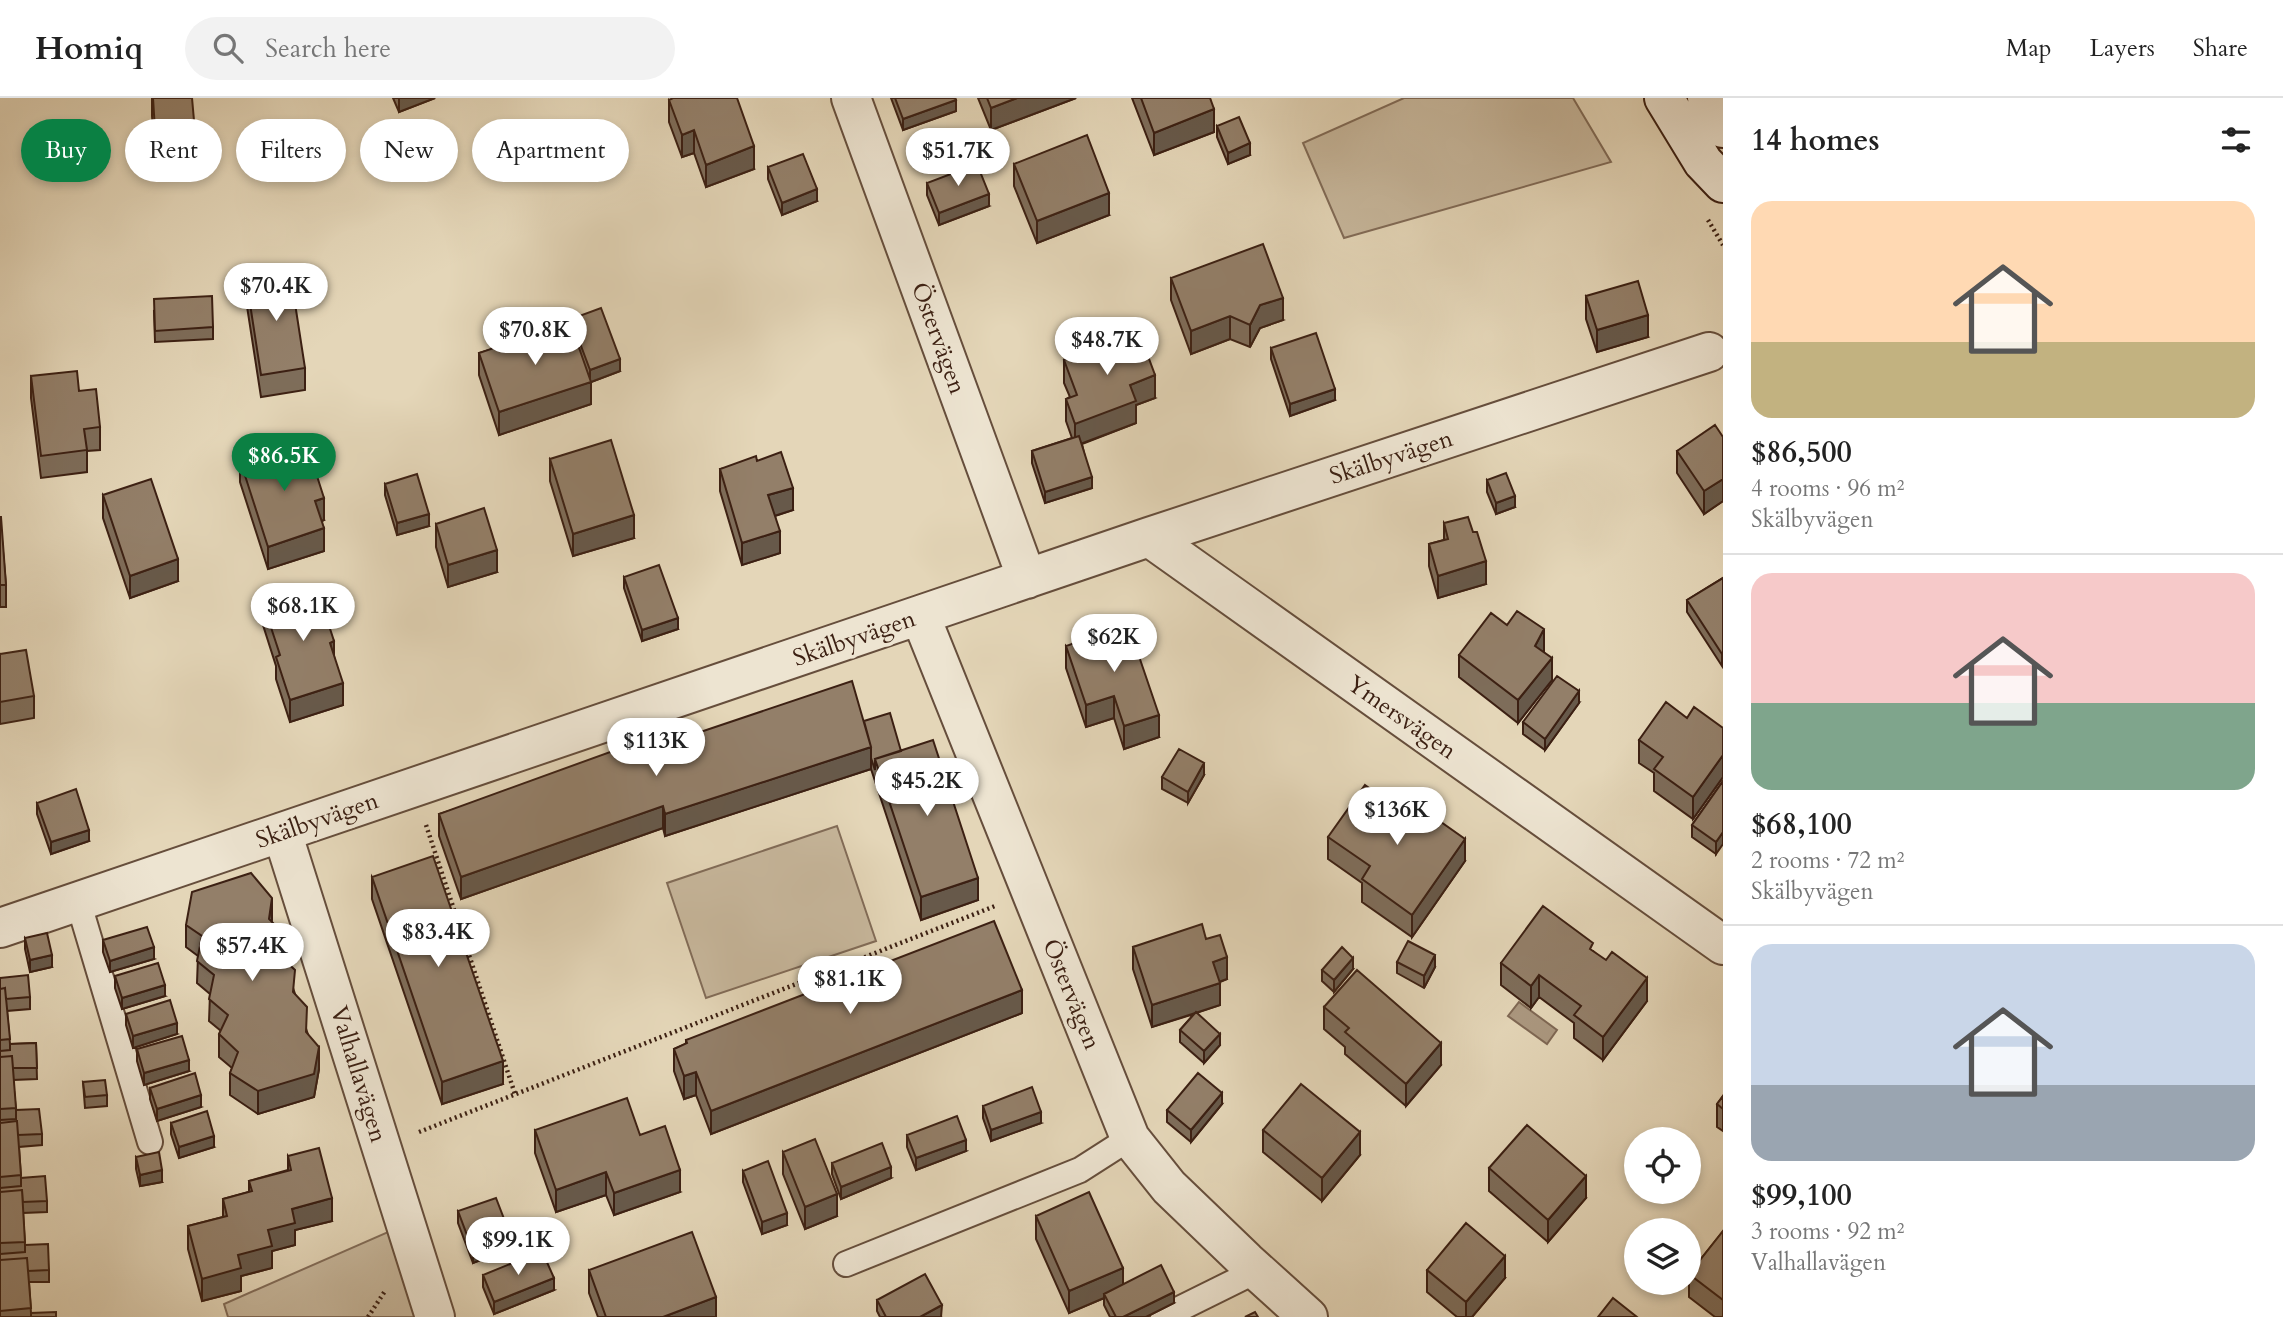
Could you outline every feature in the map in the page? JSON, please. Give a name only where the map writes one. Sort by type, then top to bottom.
[{"type":"street","name":"Östervägen","points":[[851,98],[1027,579]]},
{"type":"street","points":[[1664,98],[1703,162],[1723,183]]},
{"type":"street","points":[[1707,98],[1723,128]]},
{"type":"street","name":"Skälbyvägen","points":[[0,928],[1150,537],[1709,352]]},
{"type":"street","name":"Ymersvägen","points":[[1150,537],[1723,945]]},
{"type":"street","name":"Östervägen","points":[[920,615],[1130,1138],[1169,1187],[1308,1317]]},
{"type":"street","name":"Valhallavägen","points":[[282,832],[435,1317]]},
{"type":"lane","points":[[78,901],[150,1143]]},
{"type":"lane","points":[[846,1264],[1080,1170],[1130,1138]]},
{"type":"lane","points":[[1163,1317],[1256,1271]]},
{"type":"path","points":[[414,787],[515,1094]]},
{"type":"path","points":[[382,1147],[1031,892]]},
{"type":"shaded area","points":[[1404,98],[1573,98],[1611,162],[1344,238],[1303,143]]},
{"type":"shaded area","points":[[837,826],[876,941],[706,998],[667,883]]},
{"type":"shaded area","points":[[1519,1002],[1557,1030],[1547,1044],[1508,1016]]},
{"type":"shaded area","points":[[388,1232],[415,1317],[228,1317],[224,1304]]},
{"type":"building","points":[[153,98],[192,98],[194,119],[154,119]]},
{"type":"building","points":[[737,98],[754,146],[706,165],[694,130],[682,135],[669,100]]},
{"type":"building","points":[[895,98],[955,98],[956,100],[903,119]]},
{"type":"building","points":[[987,98],[1017,98],[991,108]]},
{"type":"building","points":[[1141,98],[1210,98],[1214,109],[1154,133]]},
{"type":"building","points":[[1239,117],[1250,143],[1228,153],[1217,126]]},
{"type":"building","points":[[1087,135],[1109,193],[1037,221],[1014,164]]},
{"type":"building","points":[[803,154],[817,189],[782,203],[768,167]]},
{"type":"building","points":[[977,164],[989,194],[939,213],[927,183]]},
{"type":"building","points":[[1263,244],[1283,298],[1260,305],[1250,325],[1230,316],[1191,331],[1171,278]]},
{"type":"building","points":[[290,271],[305,368],[261,375],[246,278]]},
{"type":"building","points":[[1638,281],[1648,315],[1597,330],[1586,296]]},
{"type":"building","points":[[212,296],[213,327],[155,331],[154,299]]},
{"type":"building","points":[[601,308],[620,359],[590,370],[571,319]]},
{"type":"building","points":[[570,322],[591,382],[499,412],[479,353]]},
{"type":"building","points":[[1139,332],[1155,375],[1130,385],[1136,401],[1075,424],[1066,399],[1077,395],[1064,360]]},
{"type":"building","points":[[1316,333],[1335,389],[1290,404],[1271,348]]},
{"type":"building","points":[[77,371],[79,391],[96,389],[100,427],[84,429],[87,450],[41,456],[31,376]]},
{"type":"building","points":[[1715,425],[1723,437],[1723,479],[1704,491],[1677,451]]},
{"type":"building","points":[[1079,436],[1092,477],[1045,492],[1032,451]]},
{"type":"building","points":[[611,440],[634,515],[573,534],[550,459]]},
{"type":"building","points":[[298,441],[309,475],[316,473],[324,498],[315,501],[324,528],[268,547],[240,460]]},
{"type":"building","points":[[781,452],[793,488],[768,495],[780,531],[742,543],[720,469],[756,456],[757,461]]},
{"type":"building","points":[[1506,473],[1515,496],[1496,503],[1487,480]]},
{"type":"building","points":[[417,474],[429,514],[397,523],[385,484]]},
{"type":"building","points":[[151,479],[178,559],[130,576],[103,495]]},
{"type":"building","points":[[484,508],[497,550],[448,565],[436,524]]},
{"type":"building","points":[[1,517],[6,585],[0,585]]},
{"type":"building","points":[[1468,517],[1473,532],[1477,532],[1486,561],[1438,576],[1429,544],[1448,539],[1444,523]]},
{"type":"building","points":[[659,565],[678,618],[642,630],[624,577]]},
{"type":"building","points":[[1723,578],[1723,654],[1722,654],[1687,600]]},
{"type":"building","points":[[316,586],[334,641],[330,643],[343,683],[290,700],[276,657],[280,655],[263,603]]},
{"type":"building","points":[[1517,611],[1544,629],[1535,646],[1552,658],[1518,700],[1459,655],[1491,613],[1507,625]]},
{"type":"building","points":[[1128,624],[1159,715],[1124,726],[1114,696],[1086,705],[1066,646]]},
{"type":"building","points":[[26,650],[34,696],[0,702],[0,654]]},
{"type":"building","points":[[1557,676],[1579,691],[1545,739],[1523,722]]},
{"type":"building","points":[[852,681],[871,747],[665,814],[663,806],[461,877],[439,814],[635,743],[638,753]]},
{"type":"building","points":[[1666,702],[1687,718],[1694,707],[1723,728],[1723,755],[1693,797],[1654,769],[1663,757],[1639,740]]},
{"type":"building","points":[[890,713],[901,751],[875,759],[875,770],[864,721]]},
{"type":"building","points":[[933,740],[978,878],[921,897],[875,759]]},
{"type":"building","points":[[1179,749],[1204,763],[1188,792],[1162,777]]},
{"type":"building","points":[[1723,781],[1723,832],[1716,842],[1692,825]]},
{"type":"building","points":[[1365,785],[1407,815],[1414,803],[1465,839],[1412,915],[1362,879],[1370,866],[1328,837]]},
{"type":"building","points":[[76,789],[89,830],[51,842],[37,803]]},
{"type":"building","points":[[433,856],[503,1061],[442,1082],[372,877]]},
{"type":"building","points":[[251,873],[272,898],[269,919],[283,933],[280,956],[295,970],[293,992],[307,1007],[306,1032],[319,1047],[314,1074],[258,1091],[230,1073],[238,1052],[219,1034],[228,1015],[209,999],[214,975],[197,961],[202,936],[186,925],[192,892]]},
{"type":"building","points":[[1543,906],[1593,943],[1590,949],[1606,960],[1612,952],[1647,978],[1603,1037],[1574,1015],[1581,1006],[1539,975],[1531,986],[1501,963]]},
{"type":"building","points":[[994,921],[1022,990],[711,1111],[696,1072],[684,1076],[674,1049],[687,1043],[686,1040]]},
{"type":"building","points":[[1202,924],[1206,939],[1220,935],[1227,957],[1213,962],[1220,983],[1152,1005],[1133,947]]},
{"type":"building","points":[[147,927],[154,947],[110,961],[103,940]]},
{"type":"building","points":[[47,933],[52,955],[30,960],[25,938]]},
{"type":"building","points":[[1408,941],[1435,955],[1424,976],[1397,962]]},
{"type":"building","points":[[1342,947],[1353,958],[1334,980],[1322,970]]},
{"type":"building","points":[[158,963],[165,985],[122,998],[115,976]]},
{"type":"building","points":[[1357,970],[1441,1043],[1406,1084],[1345,1032],[1349,1028],[1324,1007]]},
{"type":"building","points":[[28,975],[30,997],[6,999],[5,988],[0,989],[0,978]]},
{"type":"building","points":[[5,988],[10,1039],[0,1040],[0,989]]},
{"type":"building","points":[[170,1000],[177,1023],[133,1036],[126,1014]]},
{"type":"building","points":[[1196,1012],[1220,1034],[1204,1051],[1180,1030]]},
{"type":"building","points":[[182,1036],[189,1060],[144,1073],[137,1049]]},
{"type":"building","points":[[36,1043],[37,1068],[13,1068],[12,1056],[0,1057],[0,1051],[10,1050],[10,1044]]},
{"type":"building","points":[[12,1056],[16,1108],[0,1109],[0,1057]]},
{"type":"building","points":[[195,1073],[201,1095],[157,1109],[150,1088]]},
{"type":"building","points":[[1198,1073],[1222,1093],[1191,1130],[1167,1110]]},
{"type":"building","points":[[105,1080],[107,1095],[85,1097],[83,1082]]},
{"type":"building","points":[[1301,1084],[1360,1132],[1322,1178],[1263,1130]]},
{"type":"building","points":[[1032,1087],[1041,1112],[991,1130],[983,1106]]},
{"type":"building","points":[[1723,1096],[1723,1109],[1717,1104]]},
{"type":"building","points":[[627,1098],[640,1135],[665,1126],[680,1170],[614,1193],[606,1172],[556,1190],[535,1130]]},
{"type":"building","points":[[39,1109],[42,1134],[18,1135],[17,1121],[0,1123],[0,1120],[16,1119],[16,1110]]},
{"type":"building","points":[[207,1111],[214,1136],[179,1147],[171,1123]]},
{"type":"building","points":[[957,1116],[966,1140],[916,1158],[907,1135]]},
{"type":"building","points":[[17,1121],[21,1175],[0,1177],[0,1123]]},
{"type":"building","points":[[1527,1125],[1586,1176],[1548,1220],[1489,1168]]},
{"type":"building","points":[[815,1139],[837,1194],[805,1207],[783,1152]]},
{"type":"building","points":[[882,1143],[891,1167],[841,1187],[832,1163]]},
{"type":"building","points":[[319,1148],[332,1198],[292,1209],[295,1223],[268,1230],[272,1246],[238,1255],[241,1268],[202,1279],[188,1226],[227,1216],[223,1199],[252,1191],[249,1181],[291,1170],[288,1156]]},
{"type":"building","points":[[159,1152],[162,1170],[140,1175],[136,1157]]},
{"type":"building","points":[[768,1161],[787,1213],[762,1222],[743,1171]]},
{"type":"building","points":[[45,1176],[47,1201],[23,1202],[22,1190],[0,1192],[0,1188],[21,1186],[21,1178]]},
{"type":"building","points":[[22,1190],[25,1242],[0,1243],[0,1192]]},
{"type":"building","points":[[1089,1192],[1123,1268],[1069,1291],[1036,1216]]},
{"type":"building","points":[[496,1198],[511,1237],[473,1251],[458,1211]]},
{"type":"building","points":[[1466,1223],[1505,1256],[1466,1302],[1427,1270]]},
{"type":"building","points":[[1723,1231],[1723,1300],[1701,1283],[1701,1259]]},
{"type":"building","points":[[692,1232],[716,1297],[663,1317],[606,1317],[589,1270]]},
{"type":"building","points":[[48,1244],[49,1270],[28,1271],[27,1258],[0,1260],[0,1254],[25,1252],[25,1245]]},
{"type":"building","points":[[542,1251],[554,1278],[494,1302],[483,1275]]},
{"type":"building","points":[[27,1258],[31,1308],[0,1311],[0,1260]]},
{"type":"building","points":[[1161,1265],[1174,1292],[1123,1317],[1116,1317],[1104,1294]]},
{"type":"building","points":[[925,1274],[942,1305],[920,1317],[886,1317],[877,1300]]},
{"type":"building","points":[[1613,1298],[1637,1317],[1598,1317]]},
{"type":"building","points":[[56,1312],[56,1317],[31,1317],[31,1313]]},
{"type":"building","points":[[1255,1312],[1258,1317],[1245,1317]]}]
